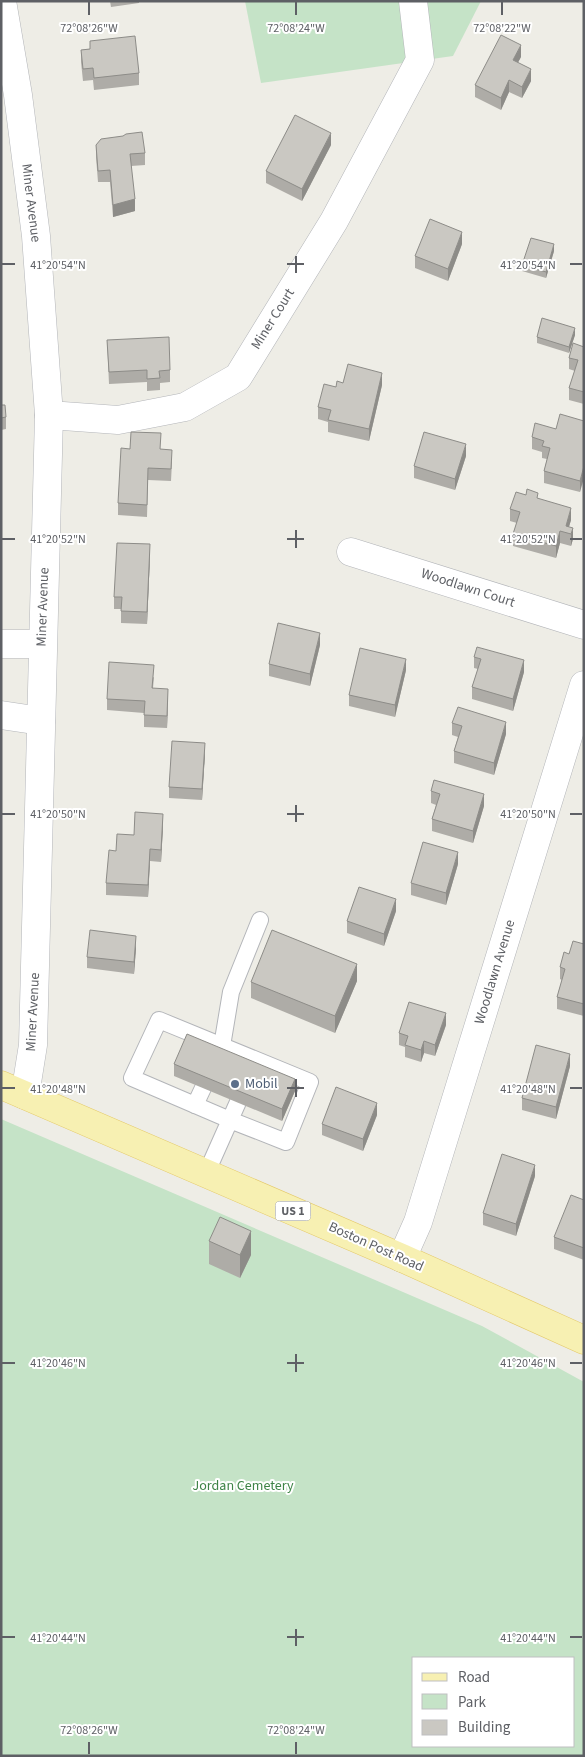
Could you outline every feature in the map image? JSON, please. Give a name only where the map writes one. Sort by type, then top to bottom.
[{"type":"main road","name":"Boston Post Road","points":[[13,1090],[402,1258],[584,1340]]},
{"type":"street","name":"Miner Avenue","points":[[2,1],[18,95],[36,236],[49,415],[33,1045],[13,1090]]},
{"type":"street","name":"Miner Court","points":[[49,415],[118,420],[184,407],[238,377],[334,220],[420,60],[413,1]]},
{"type":"street","name":"Woodlawn Court","points":[[351,552],[584,625]]},
{"type":"street","points":[[1,644],[42,644]]},
{"type":"street","name":"Woodlawn Avenue","points":[[402,1258],[418,1222],[584,685]]},
{"type":"street","points":[[1,715],[41,721]]},
{"type":"lane","points":[[219,1052],[232,992],[260,920]]},
{"type":"lane","points":[[159,1020],[219,1052],[254,1066],[310,1082],[286,1142],[132,1078],[159,1020]]},
{"type":"lane","points":[[195,1105],[203,1088]]},
{"type":"lane","points":[[206,1174],[238,1102]]},
{"type":"green space","points":[[245,1],[481,1],[453,56],[261,83]]},
{"type":"green space","name":"Jordan Cemetery","points":[[1,1119],[482,1326],[584,1382],[584,1756],[1,1756]]},
{"type":"building","points":[[501,35],[521,45],[513,60],[531,69],[522,87],[509,80],[501,98],[475,85]]},
{"type":"building","points":[[135,36],[139,73],[94,78],[93,68],[83,69],[81,50],[90,49],[90,41]]},
{"type":"building","points":[[295,115],[331,133],[302,189],[266,171]]},
{"type":"building","points":[[142,132],[145,153],[130,154],[135,199],[113,205],[110,170],[98,171],[96,145],[101,139]]},
{"type":"building","points":[[430,219],[462,232],[448,269],[415,256]]},
{"type":"building","points":[[531,238],[554,244],[546,272],[522,265]]},
{"type":"building","points":[[542,318],[575,328],[569,347],[537,337]]},
{"type":"building","points":[[169,337],[170,370],[159,371],[160,378],[147,379],[147,370],[109,372],[107,340]]},
{"type":"building","points":[[573,343],[584,347],[584,392],[569,388],[578,360],[569,358]]},
{"type":"building","points":[[348,364],[382,373],[369,429],[328,420],[331,410],[318,407],[324,384],[336,387],[337,381],[343,383]]},
{"type":"building","points":[[1,405],[5,405],[6,417],[1,418]]},
{"type":"building","points":[[560,414],[584,421],[584,466],[580,481],[544,471],[550,448],[542,446],[544,441],[532,437],[535,423],[556,429]]},
{"type":"building","points":[[131,432],[161,433],[160,449],[172,450],[171,469],[148,468],[147,505],[118,503],[121,448],[130,449]]},
{"type":"building","points":[[424,432],[466,444],[455,479],[414,466]]},
{"type":"building","points":[[527,489],[538,493],[537,498],[571,508],[566,526],[573,528],[571,534],[560,531],[556,546],[513,534],[520,512],[510,509],[516,492],[526,495]]},
{"type":"building","points":[[117,543],[150,544],[147,612],[121,611],[122,597],[114,597]]},
{"type":"building","points":[[278,623],[320,633],[310,674],[269,664]]},
{"type":"building","points":[[477,647],[524,660],[513,699],[472,687],[481,659],[474,657]]},
{"type":"building","points":[[360,648],[406,659],[395,705],[349,695]]},
{"type":"building","points":[[109,662],[154,665],[152,688],[168,689],[167,716],[144,715],[145,701],[107,699]]},
{"type":"building","points":[[458,707],[506,722],[494,763],[454,751],[462,726],[452,723]]},
{"type":"building","points":[[172,741],[205,743],[202,789],[169,787]]},
{"type":"building","points":[[434,780],[484,794],[473,831],[432,819],[440,794],[431,791]]},
{"type":"building","points":[[135,812],[163,814],[161,850],[150,849],[148,885],[106,883],[109,850],[116,851],[117,834],[134,835]]},
{"type":"building","points":[[423,842],[458,852],[446,893],[411,883]]},
{"type":"building","points":[[359,887],[396,899],[384,934],[347,921]]},
{"type":"building","points":[[90,930],[136,936],[134,962],[87,957]]},
{"type":"building","points":[[272,930],[357,964],[335,1016],[251,982]]},
{"type":"building","points":[[573,941],[584,944],[584,1004],[557,997],[565,969],[560,967],[564,952],[569,954]]},
{"type":"building","points":[[409,1002],[446,1013],[435,1045],[424,1041],[421,1050],[405,1045],[408,1036],[399,1033]]},
{"type":"building","points":[[187,1034],[295,1079],[282,1109],[174,1064]]},
{"type":"building","points":[[536,1045],[570,1054],[556,1107],[522,1098]]},
{"type":"building","points":[[336,1087],[377,1103],[363,1139],[322,1124]]},
{"type":"building","points":[[502,1154],[535,1165],[516,1224],[483,1213]]},
{"type":"building","points":[[571,1195],[584,1200],[584,1248],[554,1237]]},
{"type":"building","points":[[220,1217],[251,1231],[240,1255],[209,1241]]},
{"type":"place","name":"Mobil","points":[[235,1084]]}]
